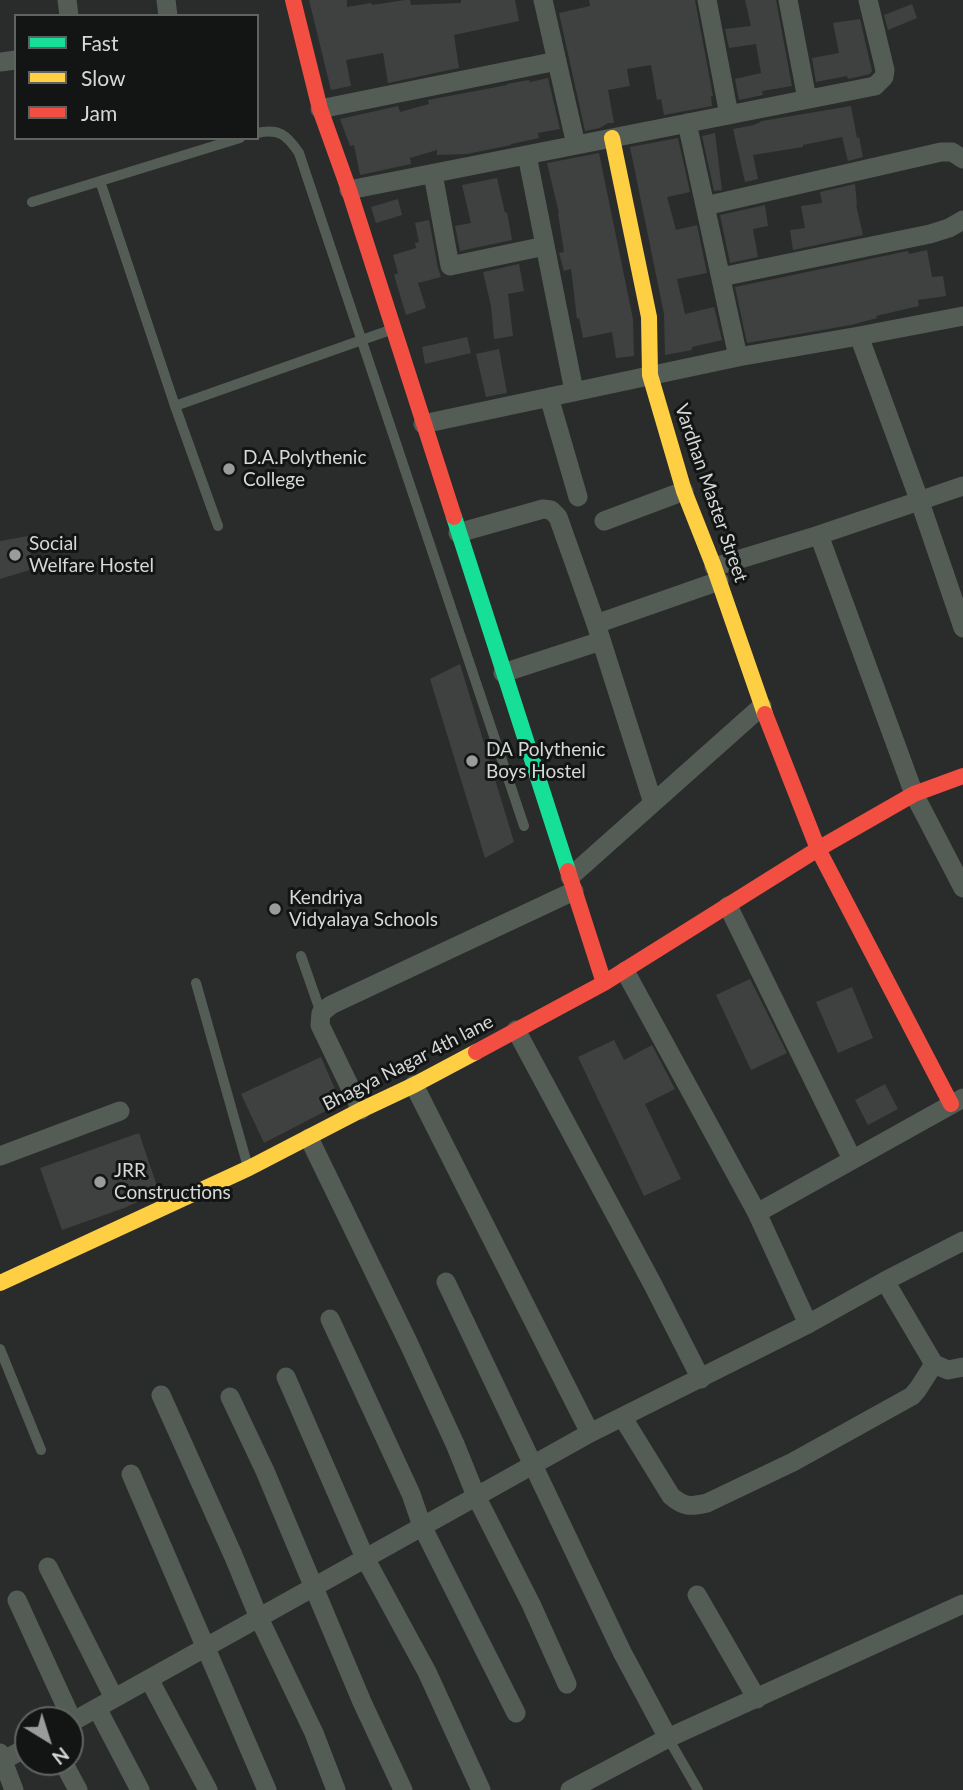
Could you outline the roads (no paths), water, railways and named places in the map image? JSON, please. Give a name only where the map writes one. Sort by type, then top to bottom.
[{"type":"street","points":[[293,0],[320,109],[349,190],[604,983]]},
{"type":"street","points":[[543,0],[576,145]]},
{"type":"street","points":[[707,0],[729,115]]},
{"type":"street","points":[[788,0],[807,99]]},
{"type":"street","points":[[349,190],[874,86],[884,77],[885,71],[868,0]]},
{"type":"street","points":[[320,109],[557,61]]},
{"type":"street","points":[[687,123],[738,357]]},
{"type":"street","name":"Vardhan Master Street","points":[[612,138],[649,317],[650,374],[684,491],[762,706],[818,849],[957,1101]]},
{"type":"street","points":[[705,206],[941,152],[952,152],[963,159]]},
{"type":"street","points":[[527,155],[574,391]]},
{"type":"street","points":[[433,174],[450,266],[545,246]]},
{"type":"street","points":[[721,277],[930,234],[963,220]]},
{"type":"street","points":[[423,424],[650,374],[963,316]]},
{"type":"street","points":[[859,336],[963,628]]},
{"type":"street","points":[[549,397],[578,497]]},
{"type":"street","points":[[503,673],[598,632],[716,574],[819,535],[963,486]]},
{"type":"street","points":[[604,521],[684,491]]},
{"type":"street","points":[[458,533],[543,509],[551,510],[558,517],[653,803]]},
{"type":"street","points":[[819,535],[914,794],[963,888]]},
{"type":"street","points":[[361,1110],[320,1025],[321,1013],[331,1005],[572,884],[653,803],[762,706]]},
{"type":"street","name":"Bhagya Nagar 4th lane","points":[[0,1283],[248,1168],[414,1085],[625,971],[818,849],[914,794],[963,776]]},
{"type":"street","points":[[728,906],[852,1160]]},
{"type":"street","points":[[625,971],[757,1213],[808,1324]]},
{"type":"street","points":[[516,1030],[701,1379]]},
{"type":"street","points":[[414,1085],[590,1433]]},
{"type":"street","points":[[757,1213],[957,1101]]},
{"type":"street","points":[[0,1156],[120,1111]]},
{"type":"street","points":[[309,1138],[408,1342],[476,1496],[531,1604],[567,1684]]},
{"type":"street","points":[[84,1715],[590,1433],[808,1324],[963,1241]]},
{"type":"street","points":[[885,1281],[934,1364],[948,1370],[963,1367]]},
{"type":"street","points":[[446,1282],[622,1652],[668,1738]]},
{"type":"street","points":[[330,1319],[411,1494],[422,1526],[516,1713]]},
{"type":"street","points":[[623,1418],[671,1496],[681,1504],[694,1506],[707,1503],[793,1462],[912,1396],[934,1364]]},
{"type":"street","points":[[286,1377],[365,1558],[427,1672],[478,1789]]},
{"type":"street","points":[[161,1395],[259,1618],[314,1732],[337,1790]]},
{"type":"street","points":[[230,1397],[265,1471],[362,1702],[403,1790]]},
{"type":"street","points":[[131,1474],[267,1790]]},
{"type":"street","points":[[48,1567],[114,1698]]},
{"type":"street","points":[[697,1595],[757,1699]]},
{"type":"street","points":[[17,1600],[64,1706]]},
{"type":"street","points":[[570,1790],[668,1738],[963,1604]]},
{"type":"street","points":[[149,1679],[208,1790]]},
{"type":"street","points":[[97,1708],[140,1790]]},
{"type":"street","points":[[1,1759],[14,1790]]},
{"type":"lane","points":[[259,133],[275,131],[285,136],[299,152],[524,826]]},
{"type":"lane","points":[[32,202],[233,140]]},
{"type":"lane","points":[[100,181],[218,526]]},
{"type":"lane","points":[[175,405],[393,329]]},
{"type":"lane","points":[[301,956],[321,1013]]},
{"type":"lane","points":[[196,983],[248,1168]]},
{"type":"lane","points":[[0,1349],[41,1450]]},
{"type":"lane","points":[[668,1738],[698,1790]]},
{"type":"place","name":"D.A.Polythenic College","points":[[229,469]]},
{"type":"place","name":"Social Welfare Hostel","points":[[15,555]]},
{"type":"place","name":"DA Polythenic Boys Hostel","points":[[472,761]]},
{"type":"place","name":"Kendriya Vidyalaya Schools","points":[[275,909]]},
{"type":"place","name":"JRR Constructions","points":[[100,1182]]}]
